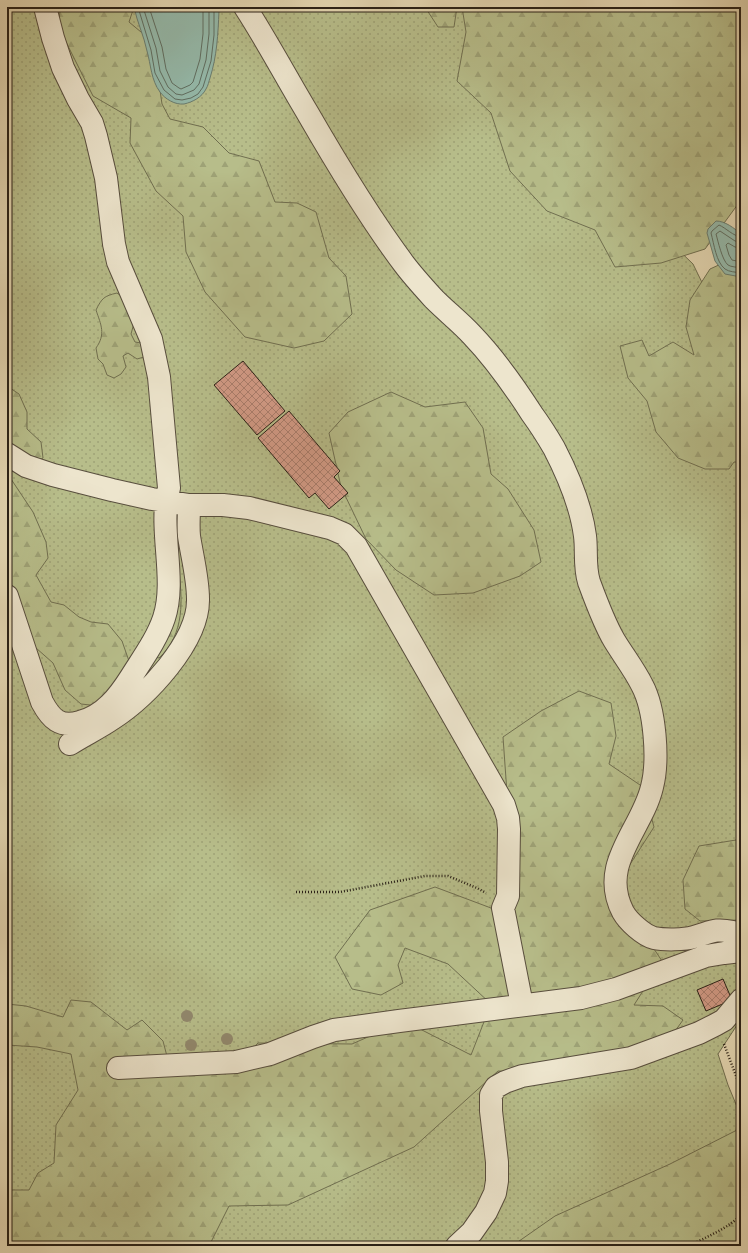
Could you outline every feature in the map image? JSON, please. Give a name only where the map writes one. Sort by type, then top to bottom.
[{"type":"lane","points":[[7,596],[42,702],[48,713],[58,722],[71,725],[97,714],[111,704],[122,692],[156,635],[164,618],[167,599],[166,501],[169,488],[156,356],[151,339],[118,262],[114,244],[106,178],[92,123],[78,100],[63,68],[45,7]]},
{"type":"lane","points":[[118,1068],[236,1062],[270,1054],[334,1030],[581,998],[602,994],[628,986],[706,956],[739,951],[734,932],[721,930],[687,938],[652,938],[628,920],[619,904],[615,886],[622,850],[648,800],[652,788],[655,756],[652,715],[648,697],[641,682],[613,639],[590,582],[586,568],[583,524],[579,506],[571,485],[554,449],[507,376],[474,337],[422,286],[381,232],[331,154],[245,7]]},
{"type":"lane","points":[[7,454],[26,466],[53,475],[112,490],[189,505],[223,504],[249,508],[330,528],[344,534],[356,546],[504,805],[508,818],[509,829],[508,896],[503,908],[522,1005]]},
{"type":"lane","points":[[70,744],[113,719],[134,703],[173,662],[189,634],[195,621],[198,599],[194,561],[189,534],[189,505]]},
{"type":"lane","points":[[456,1246],[472,1232],[486,1212],[495,1193],[497,1182],[497,1162],[491,1111],[491,1095],[496,1087],[522,1076],[631,1058],[699,1033],[716,1025],[724,1020],[741,1000]]},
{"type":"path","points":[[296,892],[340,892],[425,876],[448,876],[477,888],[492,897],[503,908]]},
{"type":"path","points":[[716,1025],[741,1089]]},
{"type":"path","points":[[689,1246],[737,1219],[741,1214]]},
{"type":"green space","points":[[7,7],[485,7],[661,233],[693,264],[713,305],[741,440],[741,1019],[718,1054],[738,1109],[738,1113],[736,1114],[738,1119],[729,1173],[604,1246],[7,1246]]},
{"type":"green space","points":[[60,7],[134,7],[129,22],[153,42],[162,104],[170,119],[203,127],[229,153],[259,161],[275,202],[297,203],[316,212],[329,258],[346,276],[352,314],[324,341],[294,348],[245,337],[205,292],[186,252],[183,216],[156,191],[130,143],[131,118],[93,96],[59,28]]},
{"type":"green space","points":[[425,7],[457,7],[454,27],[438,27]]},
{"type":"green space","points":[[462,7],[741,7],[741,200],[705,249],[661,263],[615,267],[595,230],[547,211],[510,171],[491,113],[457,81],[466,32]]},
{"type":"green space","points":[[741,241],[741,462],[734,462],[729,469],[705,469],[678,458],[656,432],[647,401],[628,378],[620,346],[642,340],[649,356],[673,342],[694,355],[686,327],[690,300],[710,269],[734,258]]},
{"type":"green space","points":[[117,293],[124,298],[134,323],[131,334],[135,342],[141,343],[144,357],[137,359],[128,353],[123,356],[126,367],[121,374],[114,378],[107,375],[103,364],[98,359],[96,348],[101,338],[102,329],[96,310],[104,298]]},
{"type":"green space","points":[[7,386],[19,394],[27,412],[27,429],[41,442],[43,458],[33,463],[7,444]]},
{"type":"green space","points":[[391,392],[425,407],[465,402],[483,428],[491,474],[508,489],[534,530],[541,562],[520,576],[473,593],[434,595],[396,570],[366,539],[341,487],[329,433],[348,412]]},
{"type":"green space","points":[[7,473],[33,512],[46,542],[48,558],[36,575],[51,602],[64,605],[79,617],[91,622],[108,624],[122,641],[130,664],[99,706],[81,704],[65,690],[53,663],[27,640],[7,607]]},
{"type":"green space","points":[[178,567],[181,604],[178,627],[174,638],[159,658],[155,657]]},
{"type":"green space","points":[[579,691],[611,703],[616,736],[609,764],[643,787],[654,827],[629,866],[616,911],[652,946],[662,961],[634,1005],[663,1006],[683,1020],[660,1052],[573,1075],[498,1071],[414,1147],[288,1205],[229,1206],[211,1242],[195,1246],[7,1246],[7,1190],[29,1190],[38,1173],[54,1163],[56,1125],[78,1090],[71,1054],[37,1047],[7,1045],[7,1004],[26,1006],[63,1017],[71,1000],[91,1002],[127,1030],[142,1020],[163,1041],[169,1064],[226,1074],[258,1043],[352,1044],[386,1029],[420,1029],[471,1055],[491,1004],[448,964],[405,948],[398,965],[403,983],[381,995],[352,989],[335,957],[370,910],[435,887],[491,908],[519,956],[512,907],[503,737],[541,711]]},
{"type":"green space","points":[[741,837],[741,920],[700,921],[685,909],[683,880],[699,846],[736,840]]},
{"type":"green space","points":[[741,1128],[741,1246],[512,1246],[555,1216],[670,1164]]},
{"type":"water","points":[[134,7],[218,7],[218,37],[216,53],[207,88],[197,99],[184,104],[177,104],[167,99],[160,92],[153,77],[146,45]]},
{"type":"water","points":[[716,221],[732,227],[741,234],[741,277],[725,274],[715,261],[707,233],[708,229]]},
{"type":"building","points":[[243,361],[285,411],[257,435],[214,385]]},
{"type":"building","points":[[289,411],[340,471],[334,477],[348,493],[329,509],[315,493],[309,498],[258,438]]},
{"type":"building","points":[[723,979],[732,1000],[706,1011],[697,990]]}]
